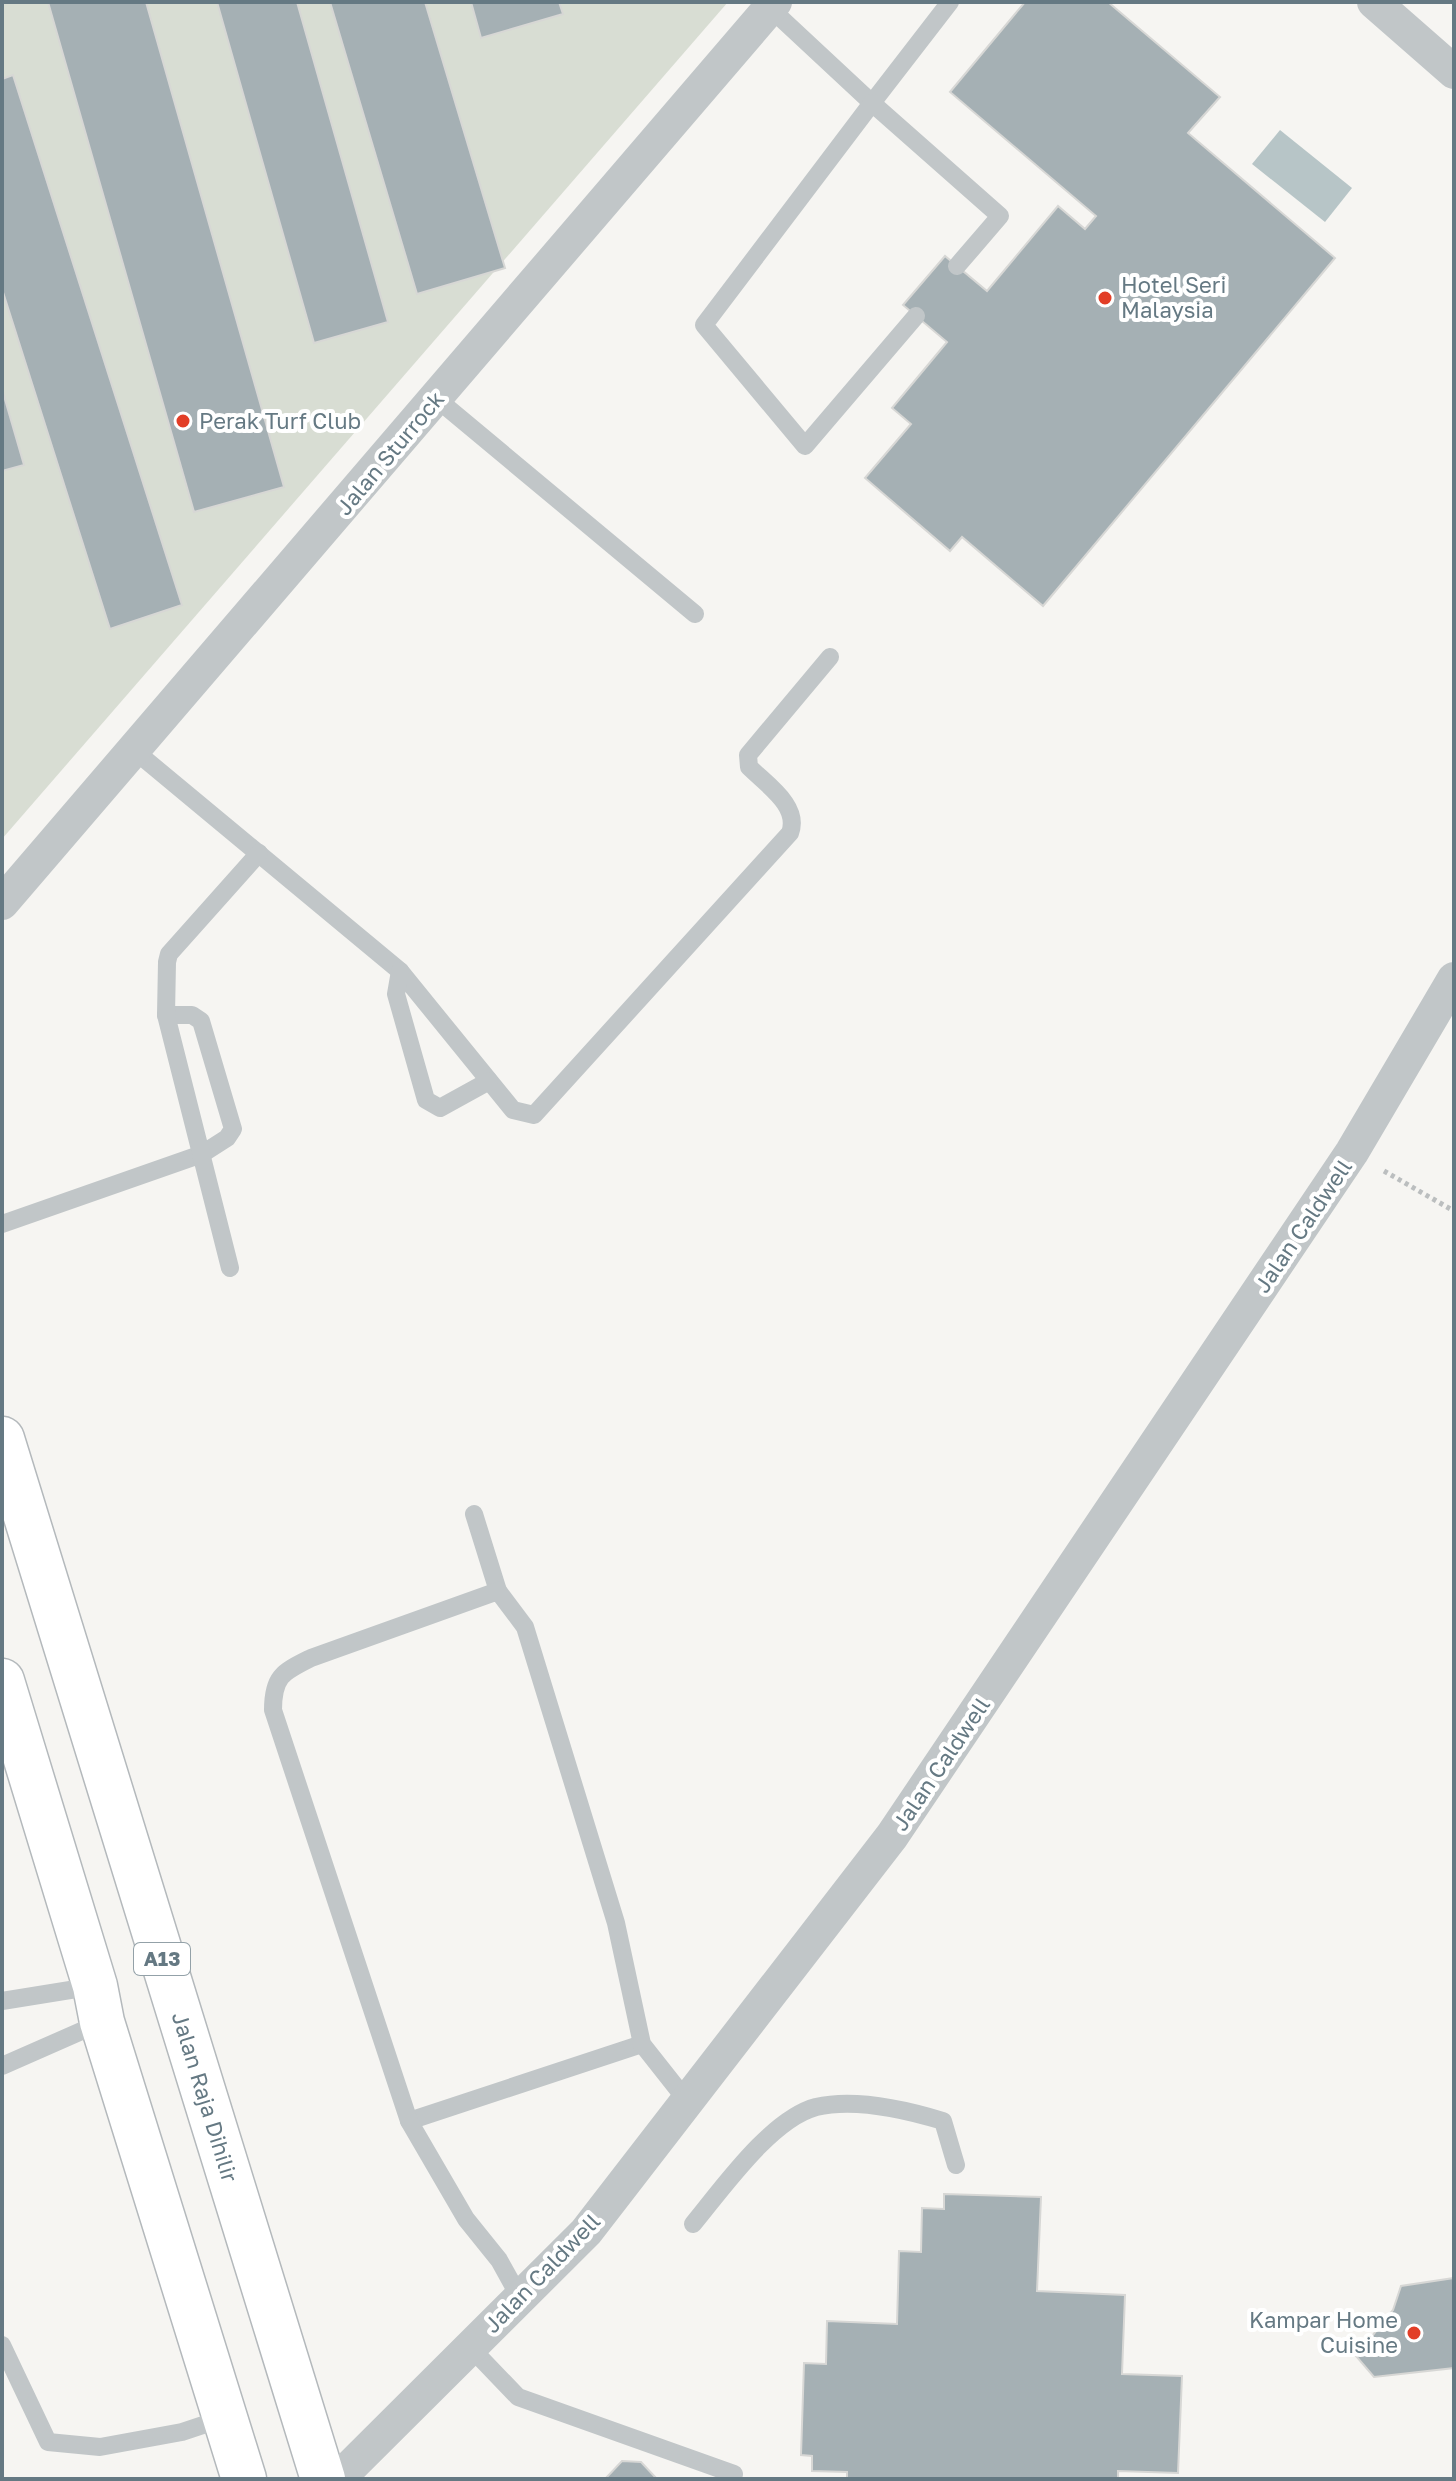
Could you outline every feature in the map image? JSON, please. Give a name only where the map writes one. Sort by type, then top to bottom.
[{"type":"main road","name":"Jalan Raja Dihilir","points":[[2,1439],[323,2479]]},
{"type":"main road","points":[[2,1681],[244,2479]]},
{"type":"street","points":[[1374,2],[1454,72]]},
{"type":"street","name":"Jalan Sturrock","points":[[2,903],[772,5]]},
{"type":"street","name":"Jalan Caldwell","points":[[338,2479],[586,2232],[892,1836],[1352,1152],[1454,979]]},
{"type":"lane","points":[[916,316],[805,446],[704,325],[950,2]]},
{"type":"lane","points":[[772,5],[872,103],[1000,216],[957,266]]},
{"type":"lane","points":[[437,399],[695,614]]},
{"type":"lane","points":[[135,751],[400,971],[513,1110],[534,1115],[790,833],[794,821],[791,810],[749,767],[748,755],[830,657]]},
{"type":"lane","points":[[230,1268],[166,1015],[169,954],[259,853]]},
{"type":"lane","points":[[400,971],[396,994],[426,1100],[440,1108],[489,1081]]},
{"type":"lane","points":[[2,1224],[202,1154],[227,1138],[233,1129],[201,1021],[192,1015],[166,1015]]},
{"type":"lane","points":[[474,1514],[498,1591],[525,1627],[616,1923],[642,2044],[687,2101]]},
{"type":"lane","points":[[498,1591],[311,1658],[283,1672],[273,1689],[273,1710],[409,2121],[466,2219],[499,2260],[519,2296]]},
{"type":"lane","points":[[2,2001],[99,2004]]},
{"type":"lane","points":[[2,2066],[99,2004]]},
{"type":"lane","points":[[409,2121],[642,2044]]},
{"type":"lane","points":[[693,2224],[772,2133],[816,2107],[891,2105],[943,2121],[956,2165]]},
{"type":"lane","points":[[2,2345],[48,2442],[100,2447],[182,2432],[224,2418]]},
{"type":"lane","points":[[470,2347],[518,2397],[734,2474]]},
{"type":"path","points":[[1352,1152],[1454,1211]]},
{"type":"shaded area","name":"Perak Turf Club","points":[[2,2],[728,2],[2,839]]},
{"type":"shaded area","points":[[1280,130],[1352,188],[1325,222],[1252,164]]},
{"type":"building","points":[[48,2],[146,2],[284,487],[194,512]]},
{"type":"building","points":[[217,2],[297,2],[388,322],[314,343]]},
{"type":"building","points":[[330,2],[425,2],[505,268],[417,294]]},
{"type":"building","points":[[471,2],[559,2],[563,14],[481,38]]},
{"type":"building","name":"Hotel Seri Malaysia","points":[[1025,2],[1108,2],[1220,97],[1188,133],[1335,258],[1043,606],[962,537],[950,551],[865,478],[911,424],[892,408],[947,342],[903,305],[945,256],[987,291],[1058,206],[1085,229],[1096,216],[950,92]]},
{"type":"building","points":[[13,75],[182,605],[110,629],[2,289],[2,79]]},
{"type":"building","points":[[2,389],[24,465],[2,471]]},
{"type":"building","points":[[944,2194],[1041,2197],[1037,2291],[1125,2295],[1122,2374],[1182,2376],[1178,2473],[1118,2471],[1118,2479],[847,2479],[847,2472],[812,2471],[812,2456],[801,2455],[804,2363],[826,2364],[827,2321],[897,2324],[899,2251],[921,2252],[922,2208],[944,2209]]},
{"type":"building","name":"Kampar Home Cuisine","points":[[1454,2278],[1454,2368],[1374,2377],[1356,2356],[1393,2310],[1401,2286]]},
{"type":"building","points":[[622,2461],[641,2462],[657,2479],[605,2479]]},
{"type":"place","name":"Hotel Seri Malaysia","points":[[1105,298]]},
{"type":"place","name":"Perak Turf Club","points":[[183,421]]},
{"type":"place","name":"Kampar Home Cuisine","points":[[1414,2333]]}]
